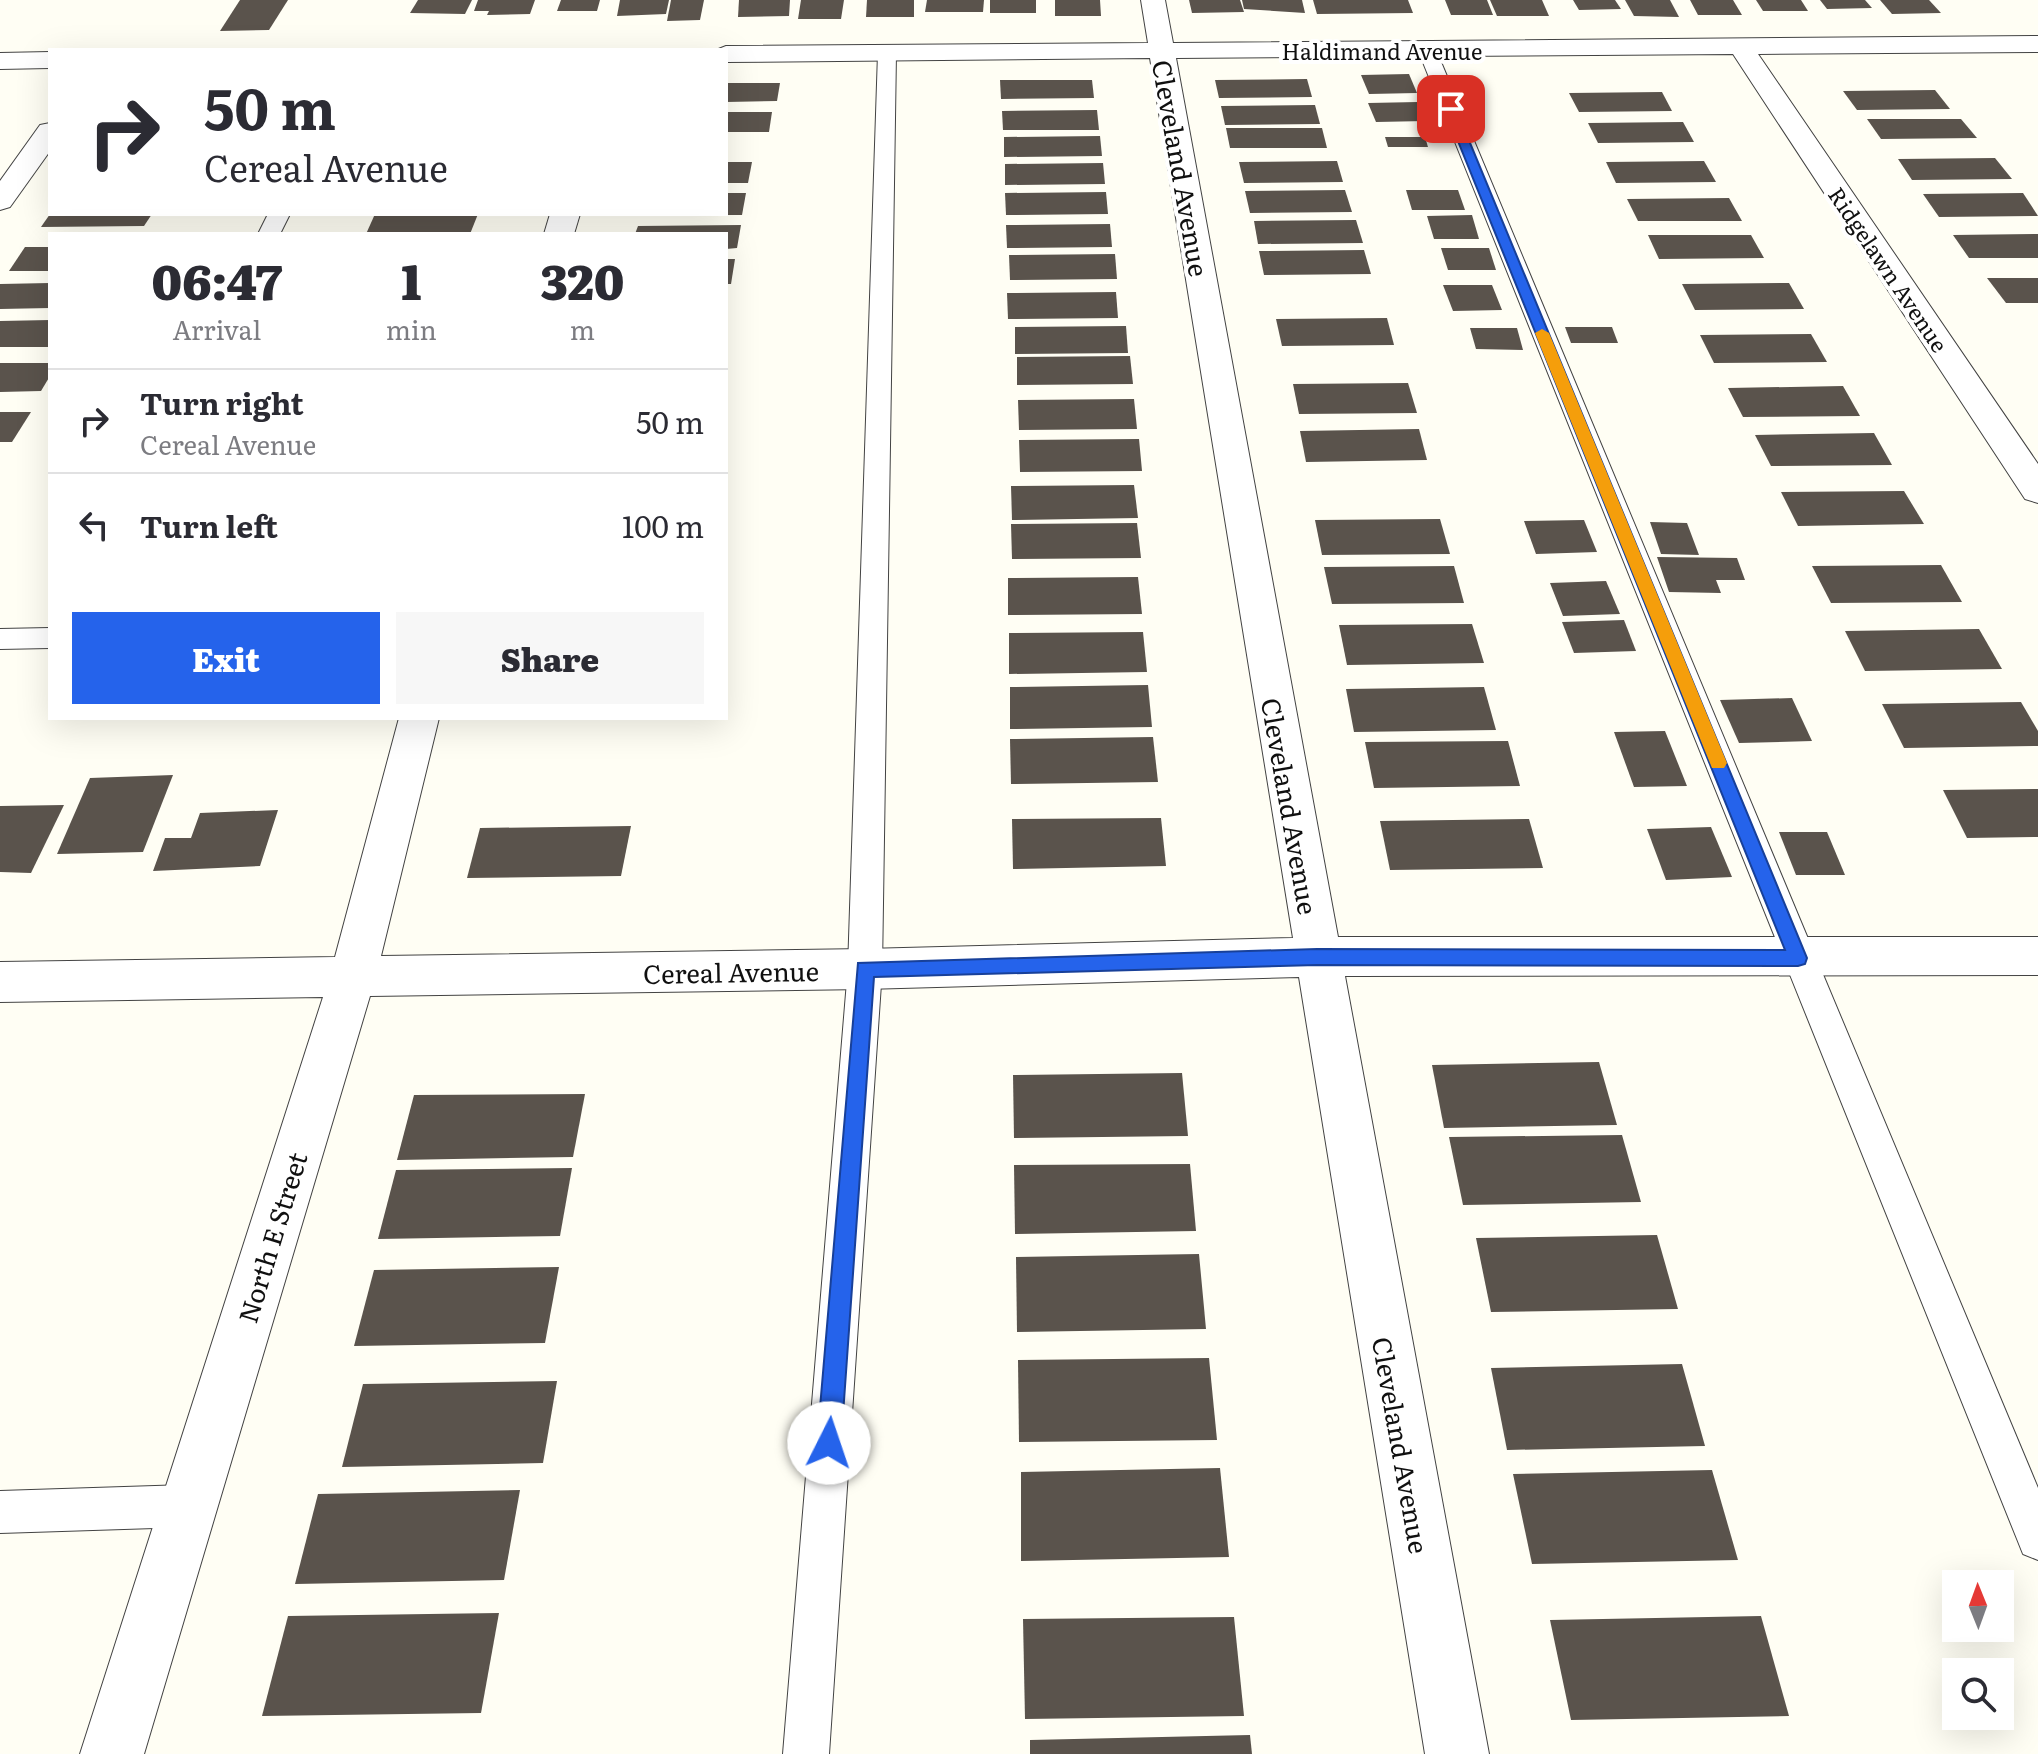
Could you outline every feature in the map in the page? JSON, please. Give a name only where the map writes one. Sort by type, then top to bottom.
[{"type":"street","name":"Cleveland Avenue","points":[[1153,0],[1457,1754]]},
{"type":"street","name":"Haldimand Avenue","points":[[728,54],[2038,44]]},
{"type":"street","name":"Ridgelawn Avenue","points":[[1741,47],[2038,491]]},
{"type":"street","points":[[0,61],[48,60]]},
{"type":"street","points":[[0,201],[48,134]]},
{"type":"street","name":"North E Street","points":[[112,1754],[186,1506],[353,977],[418,720]]},
{"type":"street","name":"Cereal Avenue","points":[[0,982],[865,969],[1317,957],[2038,956]]},
{"type":"lane","points":[[1427,50],[2038,1539]]},
{"type":"lane","points":[[806,1754],[865,969],[887,53]]},
{"type":"lane","points":[[0,639],[48,638]]},
{"type":"lane","points":[[0,1512],[186,1506]]},
{"type":"building","points":[[240,0],[288,0],[269,30],[220,31]]},
{"type":"building","points":[[418,0],[472,0],[465,14],[410,13]]},
{"type":"building","points":[[478,0],[535,0],[530,14],[487,15],[489,11],[474,11]]},
{"type":"building","points":[[561,0],[600,0],[597,11],[557,11]]},
{"type":"building","points":[[620,0],[669,0],[666,14],[617,16]]},
{"type":"building","points":[[671,0],[704,0],[700,20],[667,21]]},
{"type":"building","points":[[739,0],[790,0],[789,16],[738,17]]},
{"type":"building","points":[[801,0],[844,0],[841,19],[798,19]]},
{"type":"building","points":[[867,0],[914,0],[914,17],[866,17]]},
{"type":"building","points":[[927,0],[984,0],[983,12],[925,12]]},
{"type":"building","points":[[990,0],[1036,0],[1036,13],[990,13]]},
{"type":"building","points":[[1055,0],[1100,0],[1101,16],[1055,16]]},
{"type":"building","points":[[1189,0],[1240,0],[1244,12],[1192,13]]},
{"type":"building","points":[[1242,0],[1302,0],[1305,13],[1244,9]]},
{"type":"building","points":[[1313,0],[1408,0],[1413,13],[1317,14]]},
{"type":"building","points":[[1445,0],[1487,0],[1493,15],[1451,15]]},
{"type":"building","points":[[1490,0],[1542,0],[1549,16],[1497,16]]},
{"type":"building","points":[[1573,0],[1615,0],[1621,9],[1579,10]]},
{"type":"building","points":[[1625,0],[1670,0],[1679,17],[1634,16]]},
{"type":"building","points":[[1690,0],[1733,0],[1742,15],[1698,15]]},
{"type":"building","points":[[1756,0],[1801,0],[1808,11],[1763,11]]},
{"type":"building","points":[[1820,0],[1865,0],[1872,8],[1827,9]]},
{"type":"building","points":[[1880,0],[1929,0],[1941,13],[1892,14]]},
{"type":"building","points":[[1409,74],[1417,93],[1369,94],[1361,75]]},
{"type":"building","points":[[1307,79],[1312,97],[1219,98],[1215,80]]},
{"type":"building","points":[[1000,80],[1092,80],[1094,98],[1001,99]]},
{"type":"building","points":[[728,83],[780,83],[777,101],[728,102]]},
{"type":"building","points":[[1935,90],[1950,109],[1857,110],[1843,91]]},
{"type":"building","points":[[1662,92],[1672,111],[1579,112],[1569,93]]},
{"type":"building","points":[[1418,102],[1426,121],[1376,122],[1368,103]]},
{"type":"building","points":[[1315,105],[1320,124],[1225,125],[1221,106]]},
{"type":"building","points":[[1097,110],[1099,130],[1003,130],[1002,111]]},
{"type":"building","points":[[728,112],[772,112],[769,132],[728,132]]},
{"type":"building","points":[[1867,119],[1961,119],[1977,138],[1881,139]]},
{"type":"building","points":[[1683,122],[1694,142],[1598,143],[1588,123]]},
{"type":"building","points":[[1226,128],[1322,128],[1327,148],[1230,148]]},
{"type":"building","points":[[1100,136],[1102,156],[1004,157],[1004,137]]},
{"type":"building","points":[[1385,137],[1425,137],[1428,147],[1388,147]]},
{"type":"building","points":[[1995,158],[2012,179],[1912,180],[1898,159]]},
{"type":"building","points":[[1337,161],[1343,182],[1244,183],[1239,162]]},
{"type":"building","points":[[1704,161],[1716,182],[1616,183],[1606,162]]},
{"type":"building","points":[[728,162],[752,162],[748,183],[728,183]]},
{"type":"building","points":[[1103,163],[1105,184],[1005,185],[1005,164]]},
{"type":"building","points":[[1345,190],[1352,212],[1250,213],[1245,191]]},
{"type":"building","points":[[1406,190],[1458,190],[1465,210],[1412,210]]},
{"type":"building","points":[[1106,192],[1108,214],[1006,215],[1005,193]]},
{"type":"building","points":[[728,193],[746,193],[742,215],[728,215]]},
{"type":"building","points":[[2023,193],[2038,216],[1939,217],[1923,194]]},
{"type":"building","points":[[1729,198],[1742,221],[1638,221],[1627,199]]},
{"type":"building","points":[[1472,215],[1479,239],[1434,239],[1427,216]]},
{"type":"building","points":[[49,216],[151,216],[144,226],[41,227]]},
{"type":"building","points":[[374,216],[477,216],[471,232],[367,232]]},
{"type":"building","points":[[1356,220],[1363,243],[1258,244],[1254,221]]},
{"type":"building","points":[[1110,224],[1112,247],[1007,248],[1006,225]]},
{"type":"building","points":[[741,225],[737,248],[728,249],[728,232],[636,232],[638,226]]},
{"type":"building","points":[[2038,234],[2038,258],[1969,258],[1953,235]]},
{"type":"building","points":[[1648,235],[1751,235],[1764,258],[1659,259]]},
{"type":"building","points":[[25,247],[48,247],[48,271],[9,271]]},
{"type":"building","points":[[1441,248],[1489,248],[1496,270],[1448,270]]},
{"type":"building","points":[[1364,250],[1371,274],[1264,275],[1259,251]]},
{"type":"building","points":[[1115,254],[1117,279],[1010,280],[1009,255]]},
{"type":"building","points":[[728,259],[735,259],[731,284],[728,284]]},
{"type":"building","points":[[1987,278],[2038,278],[2038,303],[2006,303]]},
{"type":"building","points":[[48,283],[48,308],[0,309],[0,284]]},
{"type":"building","points":[[1789,283],[1804,309],[1695,310],[1682,284]]},
{"type":"building","points":[[1443,285],[1492,285],[1502,310],[1453,311]]},
{"type":"building","points":[[1116,292],[1118,318],[1008,319],[1007,293]]},
{"type":"building","points":[[1387,318],[1394,345],[1282,346],[1276,319]]},
{"type":"building","points":[[48,320],[48,347],[0,347],[0,321]]},
{"type":"building","points":[[1126,326],[1128,353],[1015,354],[1015,327]]},
{"type":"building","points":[[1565,327],[1612,327],[1618,343],[1571,343]]},
{"type":"building","points":[[1470,328],[1517,328],[1523,350],[1476,349]]},
{"type":"building","points":[[1811,334],[1827,362],[1714,363],[1700,335]]},
{"type":"building","points":[[1130,356],[1133,384],[1017,385],[1017,357]]},
{"type":"building","points":[[0,363],[48,363],[48,379],[41,391],[0,392]]},
{"type":"building","points":[[1408,383],[1417,413],[1299,414],[1293,384]]},
{"type":"building","points":[[1843,386],[1860,416],[1743,417],[1728,388]]},
{"type":"building","points":[[1134,399],[1137,429],[1019,430],[1018,400]]},
{"type":"building","points":[[0,412],[31,412],[12,442],[0,442]]},
{"type":"building","points":[[1419,429],[1427,460],[1306,462],[1300,431]]},
{"type":"building","points":[[1874,433],[1892,465],[1771,466],[1755,435]]},
{"type":"building","points":[[1139,439],[1142,471],[1020,472],[1019,440]]},
{"type":"building","points":[[1134,485],[1138,518],[1012,520],[1011,486]]},
{"type":"building","points":[[1904,491],[1924,524],[1798,526],[1781,492]]},
{"type":"building","points":[[1440,519],[1450,554],[1322,555],[1315,520]]},
{"type":"building","points":[[1584,520],[1597,552],[1536,554],[1524,521]]},
{"type":"building","points":[[1650,522],[1687,523],[1699,555],[1661,554]]},
{"type":"building","points":[[1137,523],[1141,558],[1012,559],[1011,524]]},
{"type":"building","points":[[1657,557],[1737,558],[1745,580],[1716,580],[1721,593],[1669,592]]},
{"type":"building","points":[[1941,565],[1962,602],[1831,603],[1812,566]]},
{"type":"building","points":[[1454,566],[1464,603],[1332,604],[1324,567]]},
{"type":"building","points":[[1138,577],[1142,614],[1008,615],[1008,578]]},
{"type":"building","points":[[1606,581],[1620,614],[1563,616],[1550,583]]},
{"type":"building","points":[[1624,620],[1636,651],[1574,653],[1562,622]]},
{"type":"building","points":[[1472,624],[1484,663],[1347,665],[1339,625]]},
{"type":"building","points":[[1979,629],[2002,669],[1865,671],[1845,631]]},
{"type":"building","points":[[1143,632],[1147,672],[1009,674],[1009,633]]},
{"type":"building","points":[[1148,685],[1152,727],[1010,729],[1010,687]]},
{"type":"building","points":[[1484,687],[1496,730],[1354,732],[1346,689]]},
{"type":"building","points":[[1792,698],[1812,741],[1739,743],[1720,700]]},
{"type":"building","points":[[2021,702],[2038,731],[2038,746],[1904,748],[1882,704]]},
{"type":"building","points":[[1665,731],[1687,786],[1634,787],[1614,732]]},
{"type":"building","points":[[1153,737],[1158,782],[1011,784],[1010,739]]},
{"type":"building","points":[[1508,741],[1520,786],[1374,788],[1365,742]]},
{"type":"building","points":[[173,775],[143,852],[57,854],[90,778]]},
{"type":"building","points":[[2038,789],[2038,837],[1967,838],[1943,790]]},
{"type":"building","points":[[64,805],[31,873],[0,872],[0,806]]},
{"type":"building","points":[[278,810],[260,866],[153,871],[165,838],[191,838],[200,813]]},
{"type":"building","points":[[1161,818],[1166,866],[1013,869],[1012,819]]},
{"type":"building","points":[[1529,819],[1543,868],[1390,870],[1380,821]]},
{"type":"building","points":[[631,826],[621,876],[467,878],[480,828]]},
{"type":"building","points":[[1711,827],[1732,877],[1666,880],[1647,829]]},
{"type":"building","points":[[1779,832],[1827,832],[1845,875],[1796,875]]},
{"type":"building","points":[[1599,1062],[1617,1125],[1444,1128],[1432,1065]]},
{"type":"building","points":[[1182,1073],[1188,1136],[1014,1138],[1013,1075]]},
{"type":"building","points":[[585,1094],[573,1157],[397,1160],[414,1095]]},
{"type":"building","points":[[1622,1135],[1641,1202],[1463,1205],[1449,1137]]},
{"type":"building","points":[[1190,1164],[1196,1231],[1015,1234],[1014,1165]]},
{"type":"building","points":[[572,1168],[560,1236],[378,1239],[396,1170]]},
{"type":"building","points":[[1657,1235],[1678,1309],[1491,1312],[1476,1238]]},
{"type":"building","points":[[1199,1254],[1206,1329],[1017,1332],[1016,1257]]},
{"type":"building","points":[[559,1267],[545,1343],[354,1346],[374,1270]]},
{"type":"building","points":[[1209,1358],[1217,1440],[1019,1442],[1018,1360]]},
{"type":"building","points":[[1682,1364],[1705,1446],[1507,1450],[1491,1368]]},
{"type":"building","points":[[557,1381],[543,1463],[342,1467],[363,1384]]},
{"type":"building","points":[[1220,1468],[1229,1557],[1021,1561],[1021,1472]]},
{"type":"building","points":[[1712,1470],[1738,1560],[1532,1564],[1513,1474]]},
{"type":"building","points":[[520,1490],[504,1580],[295,1584],[318,1494]]},
{"type":"building","points":[[499,1613],[481,1713],[262,1716],[288,1616]]},
{"type":"building","points":[[1761,1616],[1789,1716],[1571,1720],[1550,1620]]},
{"type":"building","points":[[1234,1617],[1244,1716],[1025,1719],[1023,1619]]},
{"type":"building","points":[[1250,1735],[1252,1754],[1030,1754],[1030,1740]]},
{"type":"slow traffic","points":[[1542,333],[1718,763]]},
{"type":"route","points":[[829,1443],[865,969],[1317,957],[1798,958],[1451,109]]}]
